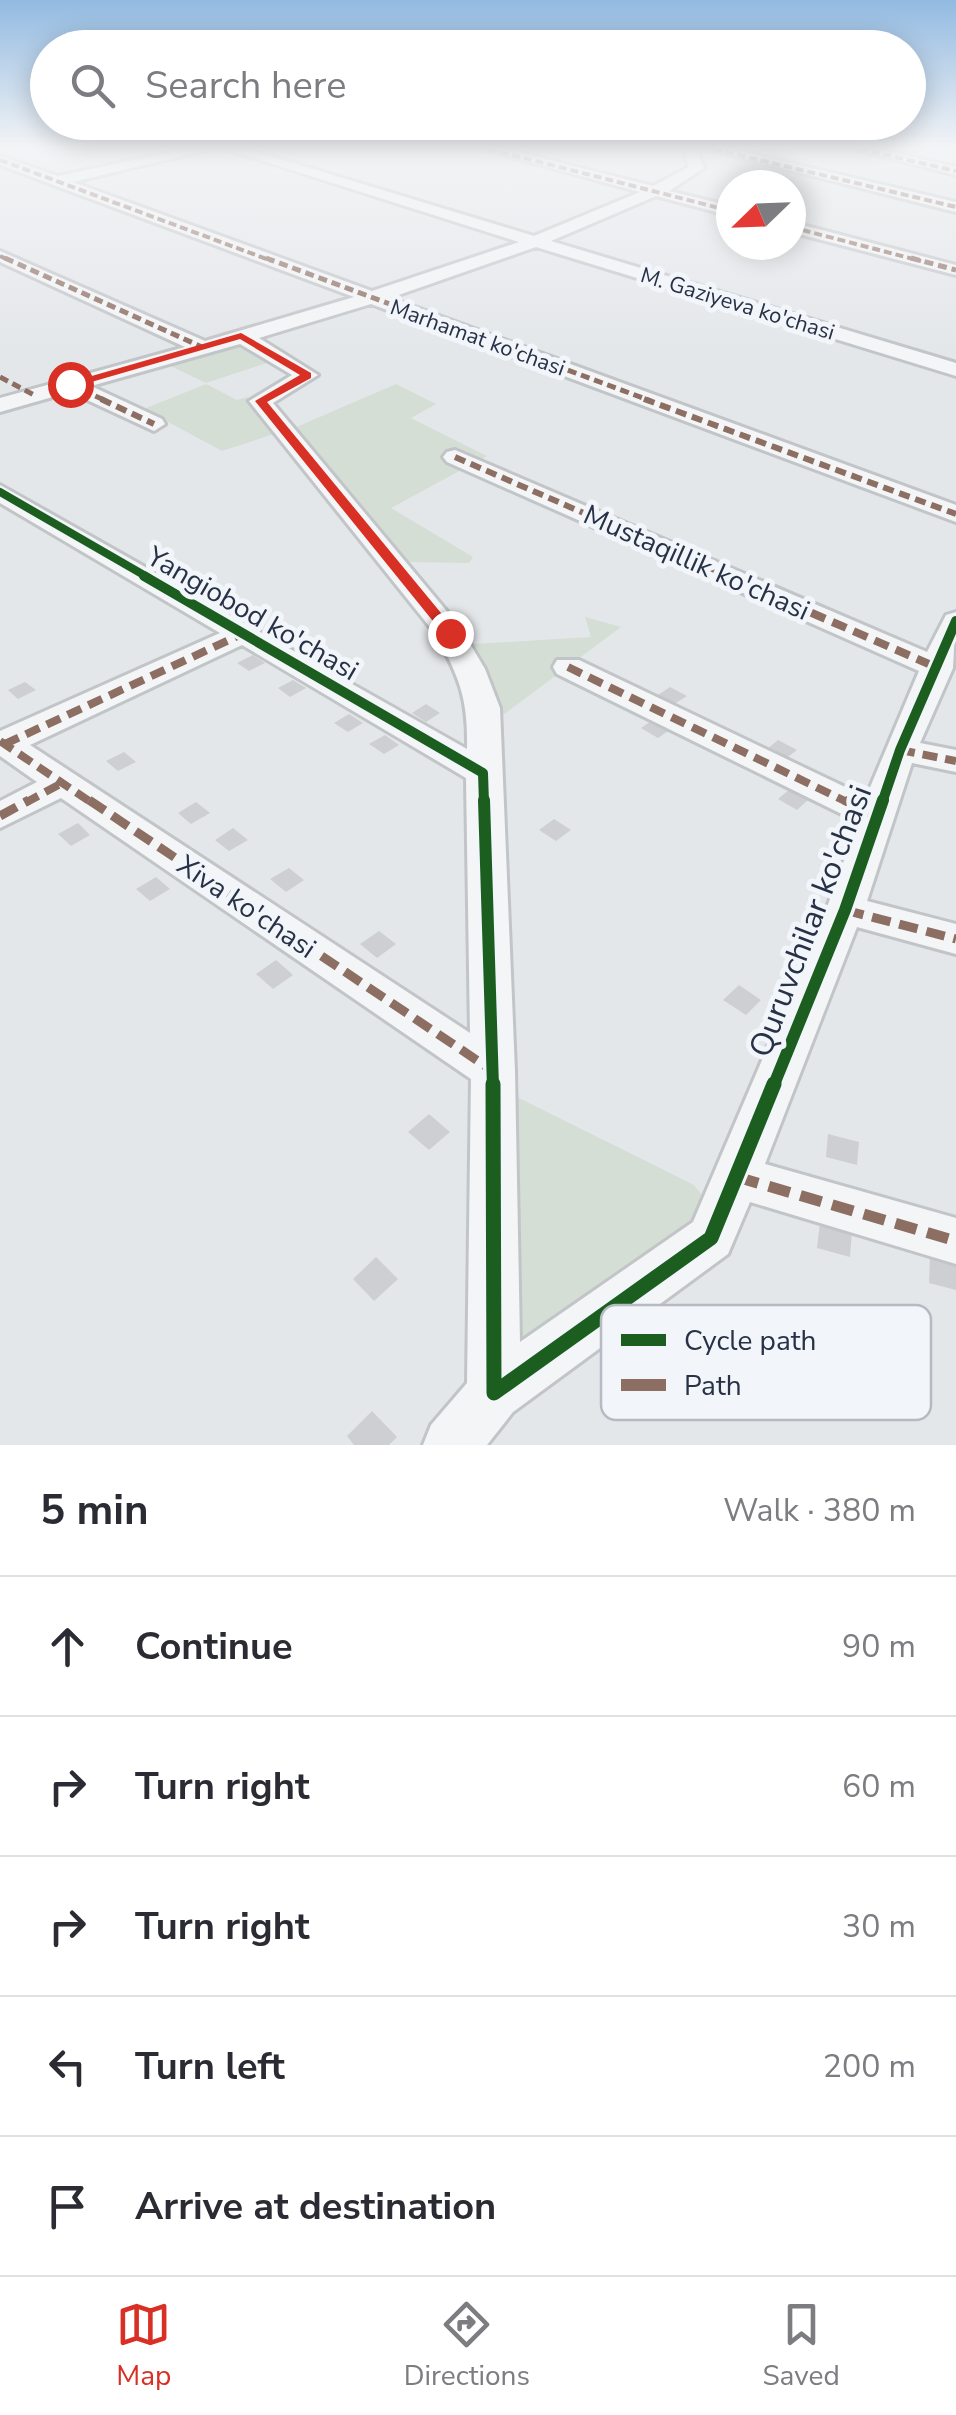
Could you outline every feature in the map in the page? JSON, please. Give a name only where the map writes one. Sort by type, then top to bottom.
[{"type":"street","name":"Marhamat ko'chasi","points":[[155,216],[956,514]]},
{"type":"street","name":"M. Gaziyeva ko'chasi","points":[[454,216],[956,370]]},
{"type":"street","points":[[0,404],[373,298],[596,216]]},
{"type":"street","points":[[806,231],[956,270]]},
{"type":"street","points":[[0,256],[202,346]]},
{"type":"street","points":[[241,336],[307,376],[260,401],[450,633],[470,669],[484,708],[482,774],[493,1071],[494,1393],[451,1445]]},
{"type":"street","points":[[0,377],[34,395]]},
{"type":"street","points":[[70,384],[154,424]]},
{"type":"street","name":"Mustaqillik ko'chasi","points":[[455,457],[938,668]]},
{"type":"street","name":"Yangiobod ko'chasi","points":[[0,492],[482,774]]},
{"type":"street","name":"Quruvchilar ko'chasi","points":[[617,1305],[711,1238],[844,910],[900,750],[956,621]]},
{"type":"street","points":[[2,743],[244,633]]},
{"type":"street","points":[[568,666],[878,817]]},
{"type":"street","name":"Xiva ko'chasi","points":[[2,743],[493,1071]]},
{"type":"street","points":[[900,750],[956,761]]},
{"type":"street","points":[[0,816],[62,782]]},
{"type":"street","points":[[844,910],[956,939]]},
{"type":"street","points":[[737,1178],[956,1242]]},
{"type":"street","name":"Quruvchilar ko'chasi","points":[[494,1393],[601,1317]]},
{"type":"shaded area","points":[[236,342],[270,362],[206,383],[162,362]]},
{"type":"shaded area","points":[[206,384],[237,400],[247,397],[274,434],[222,451],[144,409]]},
{"type":"shaded area","points":[[396,384],[436,404],[411,418],[487,456],[391,508],[473,557],[469,563],[405,562],[294,428]]},
{"type":"shaded area","points":[[585,617],[621,627],[499,718],[473,644],[591,637]]},
{"type":"shaded area","points":[[515,1096],[694,1185],[710,1205],[687,1244],[538,1343],[512,1333]]},
{"type":"building","points":[[253,655],[265,663],[249,671],[237,663]]},
{"type":"building","points":[[293,680],[306,688],[290,697],[278,688]]},
{"type":"building","points":[[25,682],[36,690],[18,699],[8,690]]},
{"type":"building","points":[[670,687],[687,696],[674,704],[658,695]]},
{"type":"building","points":[[426,704],[440,713],[426,722],[412,713]]},
{"type":"building","points":[[349,714],[363,723],[348,732],[334,723]]},
{"type":"building","points":[[654,719],[671,729],[658,738],[641,728]]},
{"type":"building","points":[[385,735],[399,745],[384,754],[369,744]]},
{"type":"building","points":[[778,740],[797,750],[785,759],[767,749]]},
{"type":"building","points":[[124,752],[136,762],[118,771],[106,761]]},
{"type":"building","points":[[790,789],[809,799],[797,810],[778,799]]},
{"type":"building","points":[[196,802],[210,813],[191,824],[178,813]]},
{"type":"building","points":[[554,819],[571,830],[556,841],[539,830]]},
{"type":"building","points":[[78,823],[90,835],[71,846],[58,834]]},
{"type":"building","points":[[233,828],[248,840],[229,851],[215,840]]},
{"type":"building","points":[[289,868],[304,880],[286,892],[270,879]]},
{"type":"building","points":[[156,877],[170,889],[150,901],[136,889]]},
{"type":"building","points":[[379,931],[396,944],[377,958],[360,944]]},
{"type":"building","points":[[276,960],[293,975],[273,989],[256,974]]},
{"type":"building","points":[[739,985],[761,1000],[746,1015],[723,1000]]},
{"type":"building","points":[[429,1114],[450,1132],[429,1150],[408,1132]]},
{"type":"building","points":[[828,1134],[859,1142],[857,1165],[826,1157]]},
{"type":"building","points":[[820,1222],[852,1231],[850,1257],[817,1248]]},
{"type":"building","points":[[930,1255],[956,1263],[956,1290],[929,1283]]},
{"type":"building","points":[[376,1257],[398,1279],[374,1301],[353,1279]]},
{"type":"building","points":[[372,1411],[397,1437],[389,1445],[354,1445],[347,1436]]},
{"type":"marked path","points":[[152,216],[956,514]]},
{"type":"marked path","points":[[806,231],[956,270]]},
{"type":"marked path","points":[[0,256],[202,347]]},
{"type":"marked path","points":[[0,377],[34,395]]},
{"type":"marked path","points":[[70,384],[154,424]]},
{"type":"marked path","points":[[455,457],[938,668]]},
{"type":"marked path","points":[[5,744],[244,633]]},
{"type":"marked path","points":[[568,667],[878,817]]},
{"type":"marked path","points":[[0,741],[493,1071]]},
{"type":"marked path","points":[[900,750],[956,761]]},
{"type":"marked path","points":[[0,816],[62,783]]},
{"type":"marked path","points":[[845,910],[956,939]]},
{"type":"marked path","points":[[737,1177],[956,1241]]},
{"type":"cycle path","points":[[0,492],[483,773],[493,1071],[494,1393],[601,1317]]},
{"type":"cycle path","points":[[617,1305],[711,1238],[845,910],[900,750],[956,621]]},
{"type":"route","points":[[70,384],[241,336],[307,376],[260,401],[450,633]]}]
